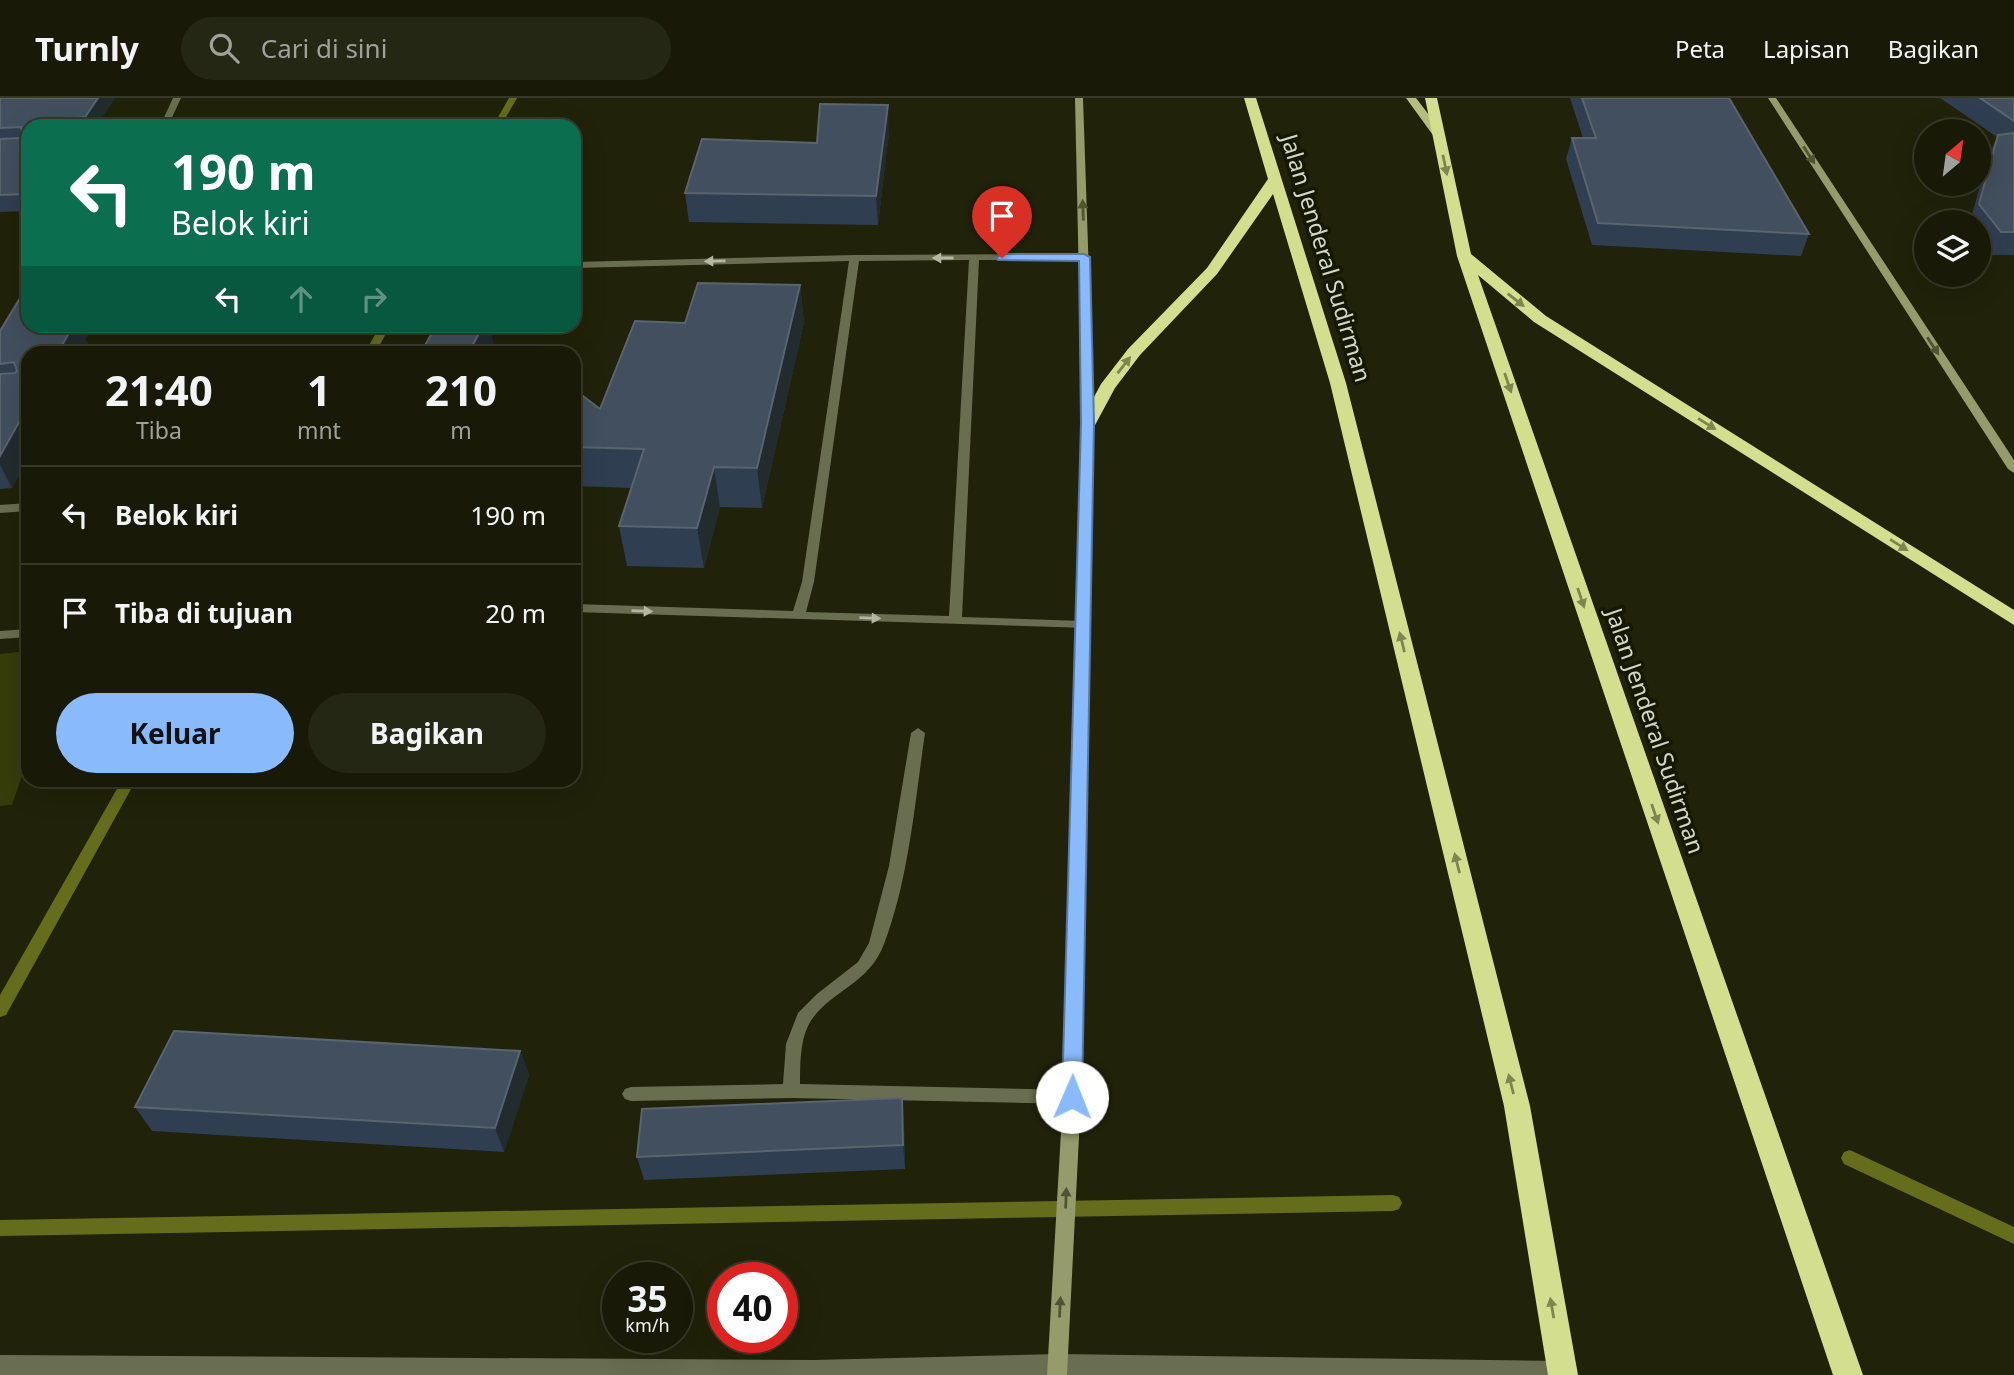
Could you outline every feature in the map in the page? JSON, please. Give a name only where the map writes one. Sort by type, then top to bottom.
[{"type":"highway","name":"Jalan Jenderal Sudirman","points":[[1432,98],[1464,256],[1848,1375]]},
{"type":"highway","name":"Jalan Jenderal Sudirman","points":[[1254,103],[1274,180],[1338,383],[1517,1106],[1563,1373]]},
{"type":"highway","points":[[1088,423],[1107,387],[1134,352],[1212,271],[1248,222],[1274,180]]},
{"type":"highway","points":[[1464,256],[1540,319],[2014,619]]},
{"type":"main road","points":[[1411,98],[1439,136]]},
{"type":"street","points":[[167,119],[177,98]]},
{"type":"street","points":[[1057,1369],[1072,1097],[1088,423],[1079,98]]},
{"type":"street","points":[[1772,98],[2014,469]]},
{"type":"street","points":[[581,265],[854,258],[1084,257]]},
{"type":"street","points":[[797,615],[808,582],[854,258]]},
{"type":"street","points":[[955,621],[974,258]]},
{"type":"street","points":[[0,509],[21,508]]},
{"type":"street","points":[[581,608],[1083,625]]},
{"type":"street","points":[[0,635],[21,634]]},
{"type":"street","points":[[792,1091],[791,1063],[805,1018],[818,1003],[855,976],[877,945],[898,850],[918,733]]},
{"type":"street","points":[[631,1094],[792,1091],[1072,1097]]},
{"type":"street","points":[[0,1365],[1563,1373]]},
{"type":"green space","points":[[21,652],[21,779],[12,805],[0,806],[0,654]]},
{"type":"building","points":[[0,98],[98,98],[85,117],[21,119],[21,127],[0,128]]},
{"type":"building","points":[[1582,98],[1729,98],[1809,234],[1598,223],[1572,138],[1596,138]]},
{"type":"building","points":[[1980,98],[2014,98],[2014,121]]},
{"type":"building","points":[[820,104],[888,105],[876,196],[685,193],[702,139],[817,143]]},
{"type":"building","points":[[2014,133],[2014,232],[2001,232],[1991,219],[1991,210],[1984,210],[1979,204],[1981,196],[1992,196],[1992,157],[1998,135]]},
{"type":"building","points":[[21,138],[21,194],[0,195],[0,139]]},
{"type":"building","points":[[698,283],[800,285],[757,468],[714,467],[697,528],[619,526],[644,449],[581,447],[581,394],[600,409],[635,321],[685,323]]},
{"type":"building","points":[[21,296],[21,333],[69,333],[62,346],[21,346],[21,418],[0,456],[0,374],[17,371],[14,362],[0,364],[0,331]]},
{"type":"building","points":[[432,333],[479,333],[472,346],[425,346]]},
{"type":"building","points":[[174,1031],[520,1051],[495,1128],[135,1107]]},
{"type":"building","points":[[902,1098],[903,1145],[637,1157],[642,1109]]},
{"type":"waterway","points":[[501,119],[513,98]]},
{"type":"waterway","points":[[374,346],[381,333]]},
{"type":"waterway","points":[[0,1010],[125,787]]},
{"type":"waterway","points":[[1850,1158],[2014,1236]]},
{"type":"waterway","points":[[0,1228],[1393,1203]]},
{"type":"route","points":[[1002,258],[1084,257],[1088,423],[1072,1097]]}]
